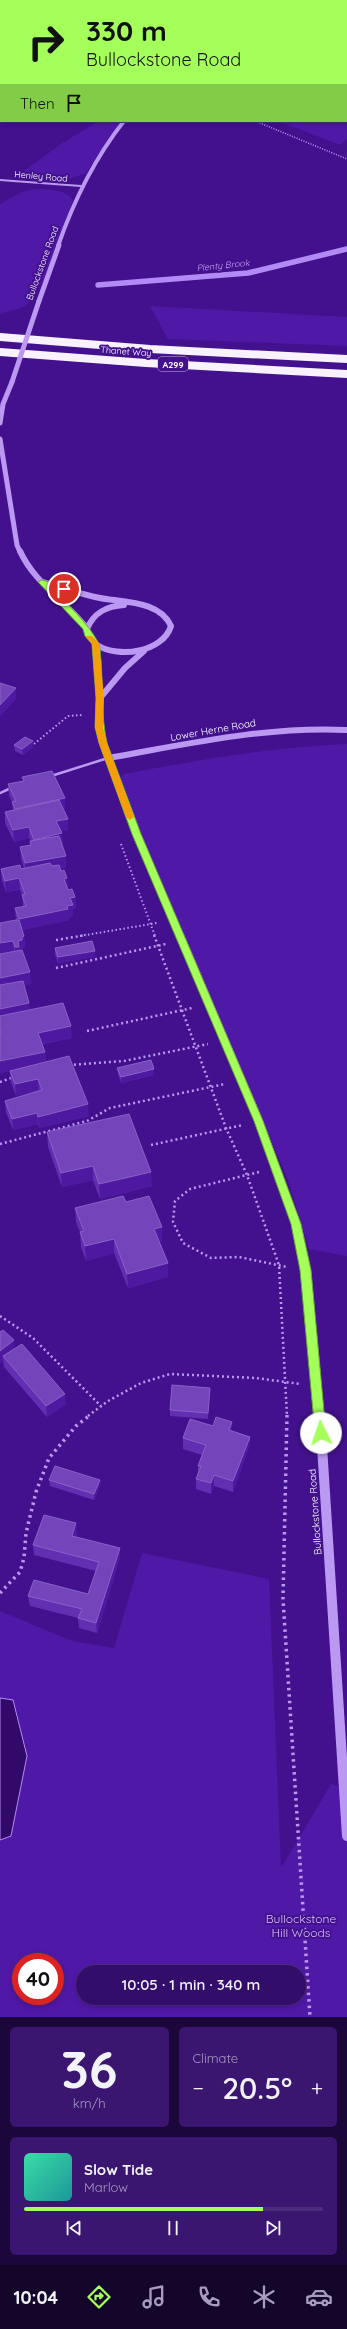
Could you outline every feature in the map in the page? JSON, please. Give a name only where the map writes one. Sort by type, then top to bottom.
[{"type":"highway","name":"Thanet Way","points":[[0,337],[150,349],[347,359]]},
{"type":"highway","name":"Thanet Way","points":[[0,352],[146,363],[347,374]]},
{"type":"street","name":"Bullockstone Road","points":[[0,423],[1,404],[12,382],[39,301],[81,186],[96,159],[123,122]]},
{"type":"street","name":"Henley Road","points":[[1,180],[81,186]]},
{"type":"street","name":"Bullockstone Road","points":[[0,439],[3,477],[17,545],[22,558],[42,582],[87,628],[89,636],[95,643],[100,698],[99,717],[103,743],[108,758],[137,834],[259,1121],[296,1224],[305,1270],[318,1387],[347,1836]]},
{"type":"street","points":[[42,582],[76,593],[157,610],[166,617],[170,624],[170,632],[165,640],[145,650],[125,668],[100,698]]},
{"type":"street","points":[[87,628],[89,621],[106,608],[133,604]]},
{"type":"street","points":[[95,643],[118,652],[145,650]]},
{"type":"street","name":"Lower Herne Road","points":[[108,758],[252,732],[347,730]]},
{"type":"lane","points":[[50,777],[108,758]]},
{"type":"lane","points":[[0,793],[15,787]]},
{"type":"path","points":[[257,122],[347,159]]},
{"type":"path","points":[[34,744],[68,716],[99,717]]},
{"type":"path","points":[[56,940],[173,920]]},
{"type":"path","points":[[56,968],[182,940]]},
{"type":"path","points":[[87,1031],[182,1010],[195,1047],[212,1087],[226,1128],[247,1175],[279,1265],[285,1382],[288,1398],[283,1599],[310,2017]]},
{"type":"path","points":[[67,1065],[124,1062],[224,1040]]},
{"type":"path","points":[[0,1082],[17,1076]]},
{"type":"path","points":[[0,1144],[87,1121],[110,1108],[241,1081]]},
{"type":"path","points":[[151,1145],[259,1121]]},
{"type":"path","points":[[277,1168],[190,1189],[175,1201],[173,1222],[183,1243],[211,1258],[239,1257],[305,1270]]},
{"type":"path","points":[[0,1316],[33,1338],[101,1406]]},
{"type":"path","points":[[0,1593],[20,1572],[36,1492],[49,1458],[76,1426],[101,1406],[141,1383],[170,1374],[219,1376],[285,1382],[318,1387]]},
{"type":"green space","points":[[97,122],[122,122],[111,134],[86,173],[64,181],[14,178],[64,142]]},
{"type":"green space","points":[[281,122],[347,122],[347,139],[340,145]]},
{"type":"green space","points":[[38,189],[62,192],[67,194],[73,201],[46,273],[33,298],[23,307],[0,314],[0,204],[24,191]]},
{"type":"green space","points":[[150,306],[347,317],[347,346],[168,339]]},
{"type":"green space","points":[[347,744],[347,1256],[309,1249],[287,1177],[117,781],[124,774],[207,759],[291,748]]},
{"type":"green space","name":"Bullockstone Hill Woods","points":[[142,1553],[269,1579],[281,1868],[331,1784],[347,1790],[347,2017],[0,2017],[0,1840],[11,1836],[13,1700],[0,1698],[0,1611],[72,1641],[114,1648]]},
{"type":"shaded area","points":[[0,1698],[13,1700],[27,1756],[11,1836],[0,1840]]},
{"type":"building","points":[[0,683],[16,688],[0,705]]},
{"type":"building","points":[[25,737],[33,741],[22,749],[14,745]]},
{"type":"building","points":[[52,771],[65,798],[15,809],[12,802],[16,801],[8,784],[24,781],[22,777]]},
{"type":"building","points":[[59,800],[68,819],[56,821],[62,833],[34,840],[29,827],[13,830],[5,812]]},
{"type":"building","points":[[59,836],[66,856],[25,863],[20,847],[31,845],[30,841]]},
{"type":"building","points":[[50,863],[52,866],[59,865],[61,871],[64,870],[67,878],[64,879],[68,890],[72,889],[75,897],[70,898],[73,905],[67,906],[68,909],[19,919],[15,908],[26,906],[22,895],[25,894],[19,878],[5,881],[1,869],[20,865],[21,869]]},
{"type":"building","points":[[19,920],[24,936],[22,937],[22,940],[18,941],[19,947],[15,947],[13,941],[0,943],[0,923]]},
{"type":"building","points":[[92,941],[95,951],[58,957],[55,948]]},
{"type":"building","points":[[22,950],[30,972],[0,978],[0,954]]},
{"type":"building","points":[[23,981],[29,1003],[0,1009],[0,985]]},
{"type":"building","points":[[63,1003],[71,1026],[38,1033],[45,1052],[0,1061],[0,1016]]},
{"type":"building","points":[[69,1056],[88,1104],[38,1117],[37,1113],[12,1119],[5,1101],[42,1090],[38,1079],[15,1084],[10,1071]]},
{"type":"building","points":[[151,1060],[154,1069],[121,1077],[117,1068]]},
{"type":"building","points":[[129,1114],[151,1172],[99,1184],[93,1166],[61,1173],[47,1132]]},
{"type":"building","points":[[123,1196],[126,1202],[149,1196],[162,1227],[154,1229],[168,1263],[127,1274],[114,1239],[85,1246],[80,1232],[84,1231],[75,1208]]},
{"type":"building","points":[[3,1330],[14,1340],[0,1351],[0,1332]]},
{"type":"building","points":[[22,1344],[65,1394],[46,1406],[3,1356]]},
{"type":"building","points":[[172,1385],[210,1388],[208,1413],[170,1410]]},
{"type":"building","points":[[216,1417],[232,1422],[229,1430],[250,1437],[233,1481],[214,1475],[211,1483],[196,1479],[201,1466],[198,1466],[206,1445],[183,1438],[190,1419],[213,1426]]},
{"type":"building","points":[[55,1466],[100,1480],[94,1494],[49,1480]]},
{"type":"building","points":[[44,1515],[76,1523],[72,1536],[120,1548],[96,1623],[78,1618],[82,1609],[28,1596],[34,1580],[88,1594],[99,1562],[33,1545]]},
{"type":"waterway","name":"Plenty Brook","points":[[98,285],[248,273],[347,249]]},
{"type":"slow traffic","points":[[90,637],[95,643],[100,698],[99,727],[108,758],[130,817]]},
{"type":"route","points":[[64,589],[42,582],[87,628],[89,636],[95,643],[100,698],[99,727],[108,758],[137,834],[259,1121],[296,1224],[305,1270],[318,1387],[321,1433]]}]
